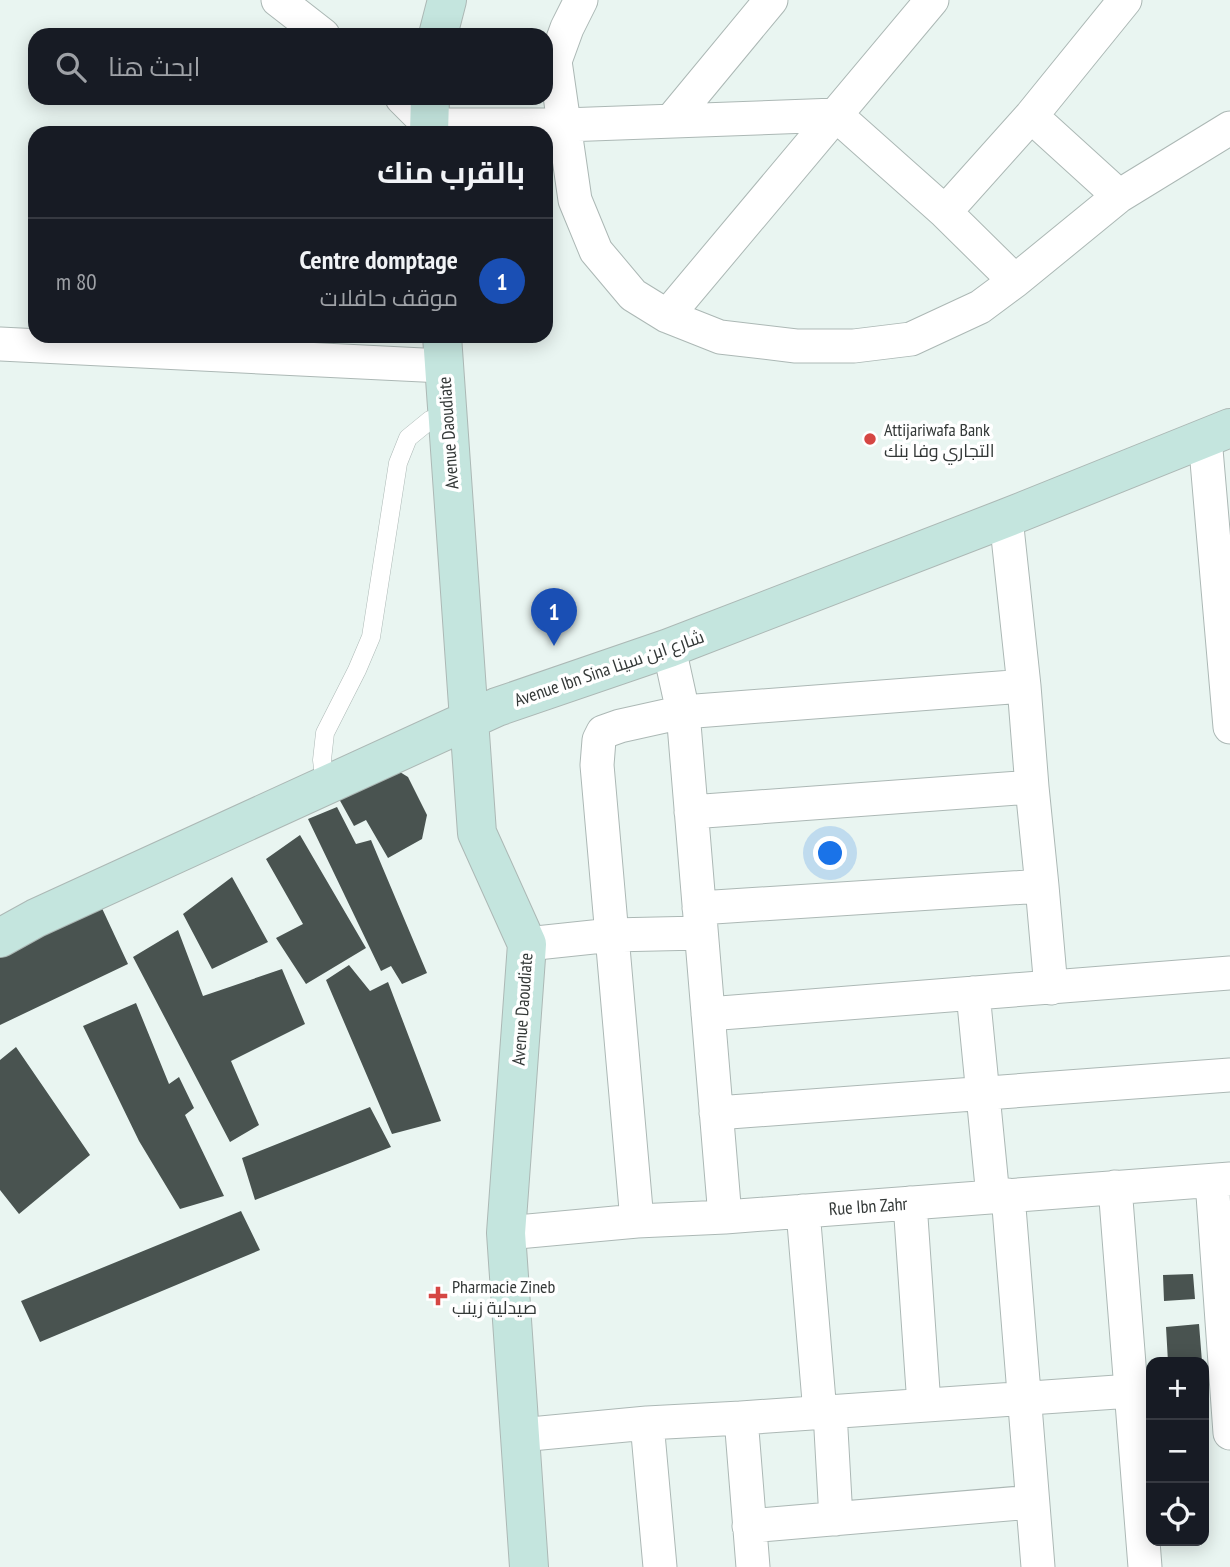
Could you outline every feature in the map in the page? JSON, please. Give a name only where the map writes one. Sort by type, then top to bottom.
[{"type":"street","points":[[278,0],[314,28]]},
{"type":"street","points":[[440,28],[447,0]]},
{"type":"street","points":[[581,0],[555,61],[575,200],[596,251],[633,295],[667,316],[720,338],[796,346],[854,346],[911,339],[980,307],[1016,281],[1119,196],[1230,128]]},
{"type":"street","points":[[671,121],[771,0]]},
{"type":"street","points":[[667,316],[932,0]]},
{"type":"street","points":[[945,212],[1031,116],[1125,0]]},
{"type":"street","points":[[411,105],[430,119],[564,125],[836,115],[945,212],[1016,281]]},
{"type":"street","points":[[1031,116],[1119,196]]},
{"type":"street","points":[[0,344],[442,351]]},
{"type":"street","name":"Avenue Daoudiate","points":[[442,351],[477,833],[527,944],[506,1233],[529,1567]]},
{"type":"street","points":[[1217,433],[1230,727]]},
{"type":"street","name":"Avenue Ibn Sina شارع ابن سينا","points":[[0,938],[36,918],[497,707],[668,648],[1006,518],[1217,433]]},
{"type":"street","points":[[1006,518],[1051,988]]},
{"type":"street","points":[[668,648],[682,712],[724,1217]]},
{"type":"street","points":[[637,1220],[597,765],[599,740],[603,732],[682,712],[1024,686]]},
{"type":"street","points":[[691,812],[1032,787]]},
{"type":"street","points":[[527,944],[612,935],[700,920],[1042,886]]},
{"type":"street","points":[[708,1014],[1230,973]]},
{"type":"street","points":[[973,993],[984,1094],[1001,1196],[1038,1567]]},
{"type":"street","points":[[716,1113],[1230,1075]]},
{"type":"street","points":[[1221,1180],[1225,1286],[1220,1379],[1230,1433]]},
{"type":"street","name":"Rue Ibn Zahr","points":[[506,1233],[637,1220],[724,1217],[1221,1180]]},
{"type":"street","points":[[1115,1187],[1141,1390],[1145,1567]]},
{"type":"street","points":[[910,1203],[924,1405]]},
{"type":"street","points":[[803,1210],[836,1519]]},
{"type":"street","points":[[520,1435],[647,1423],[1141,1390]]},
{"type":"street","points":[[741,1418],[753,1567]]},
{"type":"street","points":[[647,1423],[660,1567]]},
{"type":"street","points":[[750,1526],[1032,1502]]},
{"type":"lane","points":[[325,785],[321,760],[324,733],[357,670],[371,636],[398,463],[408,438],[430,420],[447,413]]},
{"type":"building","points":[[387,764],[408,777],[427,815],[422,839],[388,858],[366,820],[354,826],[338,797]]},
{"type":"building","points":[[337,807],[356,844],[371,840],[427,973],[402,984],[391,966],[381,971],[308,819]]},
{"type":"building","points":[[300,835],[366,948],[306,984],[276,938],[303,924],[266,859]]},
{"type":"building","points":[[232,877],[268,942],[212,969],[183,914]]},
{"type":"building","points":[[100,904],[128,964],[0,1025],[0,955]]},
{"type":"building","points":[[178,930],[203,996],[282,969],[305,1024],[231,1061],[259,1125],[230,1142],[133,957]]},
{"type":"building","points":[[349,965],[370,991],[388,982],[441,1121],[392,1134],[326,980]]},
{"type":"building","points":[[136,1003],[169,1084],[179,1077],[194,1108],[185,1115],[224,1196],[180,1209],[139,1141],[83,1026]]},
{"type":"building","points":[[16,1047],[90,1155],[19,1214],[0,1190],[0,1060]]},
{"type":"building","points":[[370,1107],[391,1147],[255,1200],[242,1158]]},
{"type":"building","points":[[241,1211],[260,1250],[40,1342],[21,1301]]},
{"type":"building","points":[[1193,1274],[1195,1299],[1164,1301],[1163,1275]]},
{"type":"building","points":[[1199,1324],[1202,1357],[1168,1357],[1166,1327]]},
{"type":"place","name":"Attijariwafa Bank التجاري وفا بنك","points":[[870,439]]},
{"type":"place","name":"Centre domptage","points":[[554,646]]},
{"type":"place","name":"Pharmacie Zineb صيدلية زينب","points":[[438,1296]]}]
